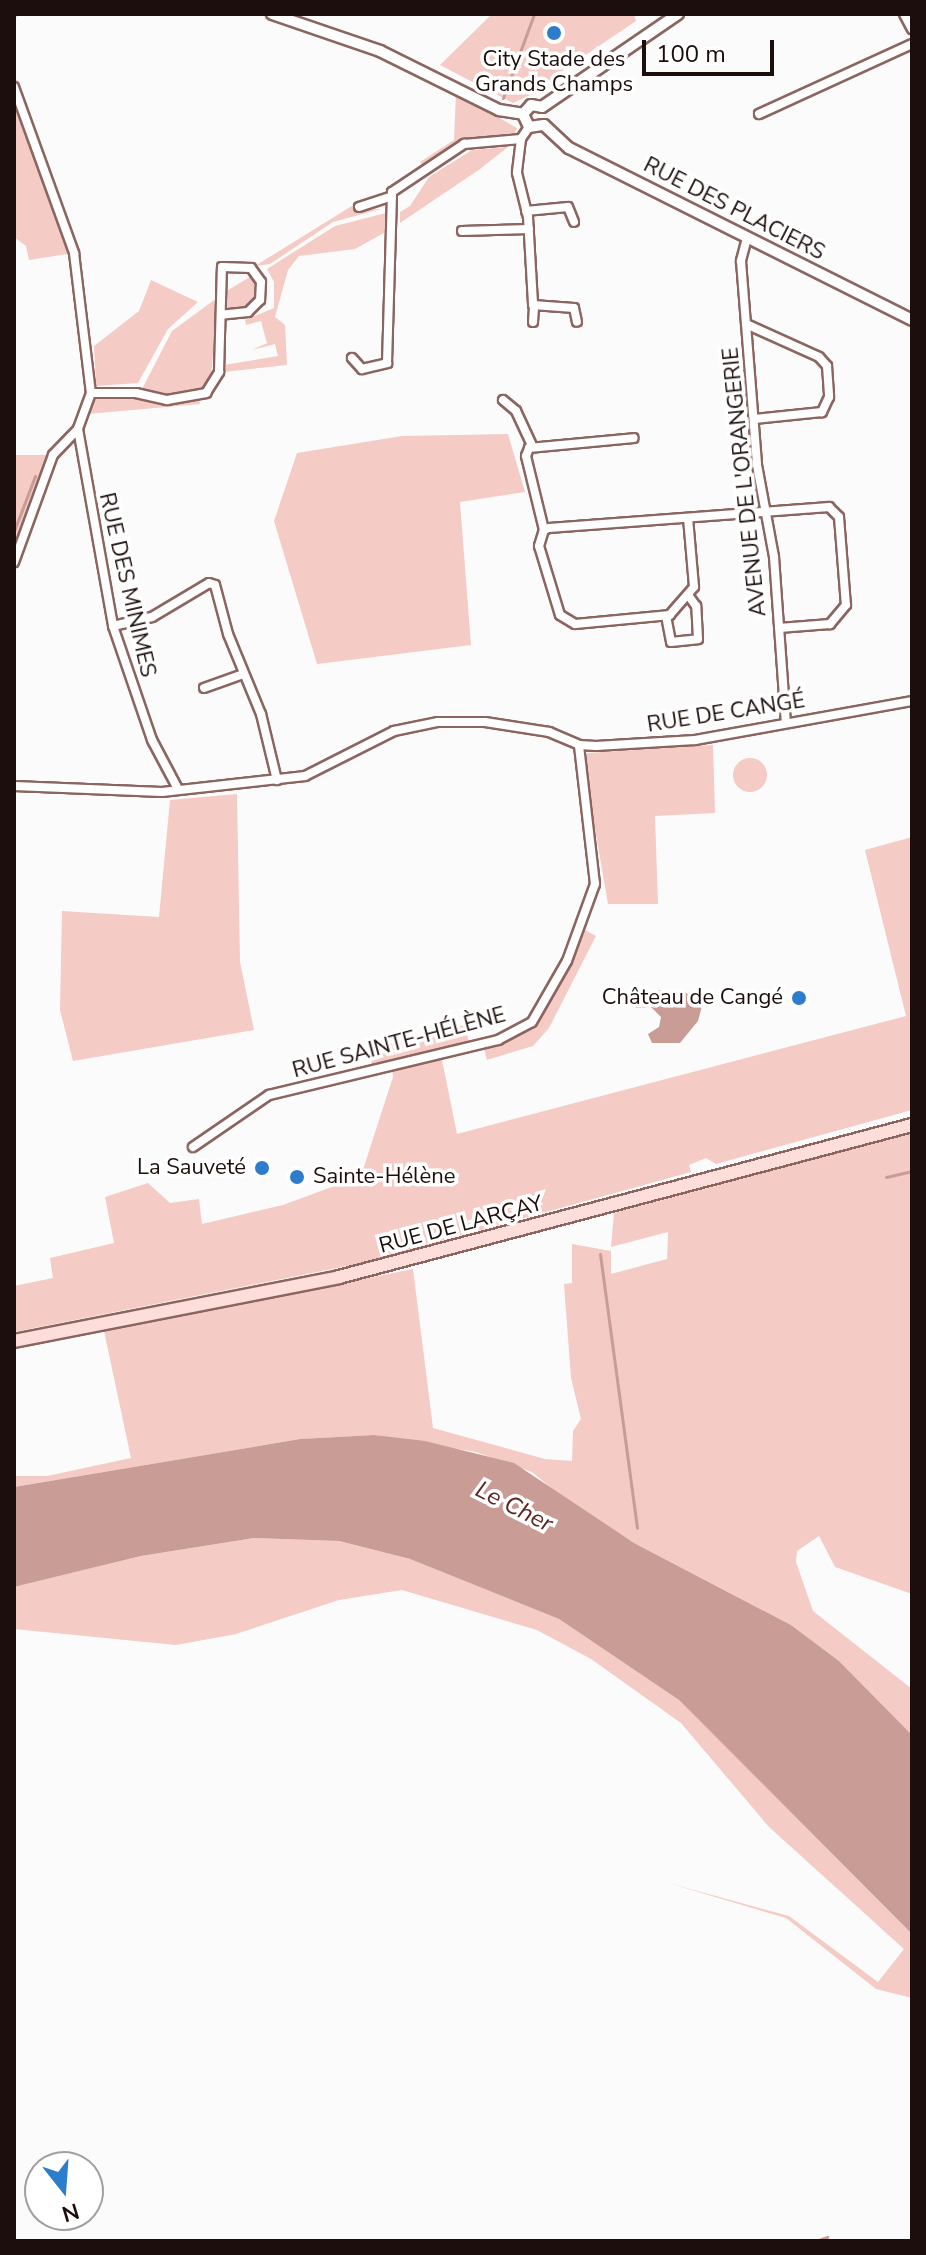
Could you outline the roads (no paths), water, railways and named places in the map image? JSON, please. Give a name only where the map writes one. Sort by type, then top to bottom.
[{"type":"main road","name":"RUE DE LARÇAY","points":[[14,1341],[339,1277],[912,1125]]},
{"type":"street","points":[[272,14],[380,51],[499,110],[523,114]]},
{"type":"street","points":[[523,114],[531,105],[542,107],[678,14]]},
{"type":"street","points":[[904,14],[912,29]]},
{"type":"street","points":[[759,114],[912,44]]},
{"type":"street","points":[[14,87],[74,253],[91,393],[78,429],[53,455],[14,562]]},
{"type":"street","points":[[533,322],[529,229],[517,181],[521,139],[529,127],[544,125],[542,107]]},
{"type":"street","points":[[523,114],[529,127]]},
{"type":"street","name":"RUE DES PLACIERS","points":[[544,125],[569,148],[912,320]]},
{"type":"street","points":[[352,358],[362,369],[387,363],[394,224],[390,197],[396,186],[464,144],[521,139]]},
{"type":"street","points":[[359,207],[390,197]]},
{"type":"street","points":[[526,211],[568,207],[574,222]]},
{"type":"street","points":[[462,231],[529,229]]},
{"type":"street","name":"AVENUE DE L'ORANGERIE","points":[[747,238],[741,261],[746,324],[779,628],[786,723]]},
{"type":"street","points":[[91,393],[136,393],[167,400],[206,393],[219,372],[222,267],[251,268],[261,282],[260,300],[248,312],[221,315]]},
{"type":"street","points":[[534,308],[574,308],[577,322]]},
{"type":"street","points":[[746,324],[819,357],[827,366],[829,397],[822,412],[754,419]]},
{"type":"street","points":[[503,400],[516,411],[532,445]]},
{"type":"street","name":"RUE DES MINIMES","points":[[78,429],[113,626],[152,740],[178,789]]},
{"type":"street","points":[[532,445],[634,438]]},
{"type":"street","points":[[532,445],[526,456],[546,529],[539,546],[565,621],[666,616],[694,587],[688,518]]},
{"type":"street","points":[[546,529],[827,506],[839,517],[844,608],[830,624],[779,628]]},
{"type":"street","points":[[113,626],[152,617],[209,583],[215,585],[243,674],[261,714],[277,780]]},
{"type":"street","points":[[666,616],[671,642],[698,639],[696,606],[688,595]]},
{"type":"street","points":[[204,688],[243,674]]},
{"type":"street","name":"RUE DE CANGÉ","points":[[14,786],[178,789],[277,780],[312,774],[394,731],[438,722],[485,722],[549,732],[579,745],[695,740],[912,701]]},
{"type":"street","name":"RUE SAINTE-HÉLÈNE","points":[[193,1147],[269,1095],[498,1040],[532,1022],[567,961],[595,884],[579,745]]},
{"type":"water","points":[[650,990],[685,992],[702,1006],[698,1021],[680,1043],[652,1043],[648,1034],[659,1027],[661,1017],[651,1007],[636,1008],[626,1000],[626,994]]},
{"type":"water","name":"Le Cher","points":[[374,1435],[425,1441],[514,1463],[634,1543],[791,1625],[839,1661],[912,1735],[912,1934],[679,1700],[559,1619],[410,1559],[339,1541],[254,1538],[141,1556],[14,1587],[14,1487],[300,1439]]},
{"type":"waterway","points":[[503,98],[534,14]]},
{"type":"waterway","points":[[14,531],[35,476]]},
{"type":"waterway","points":[[886,1177],[912,1171]]},
{"type":"waterway","points":[[600,1254],[637,1528]]},
{"type":"waterway","points":[[14,1334],[133,1311]]},
{"type":"waterway","points":[[816,2241],[827,2237]]},
{"type":"place","name":"City Stade des Grands Champs","points":[[554,33]]},
{"type":"place","name":"Château de Cangé","points":[[799,998]]},
{"type":"place","name":"La Sauveté","points":[[262,1168]]},
{"type":"place","name":"Sainte-Hélène","points":[[297,1177]]}]
